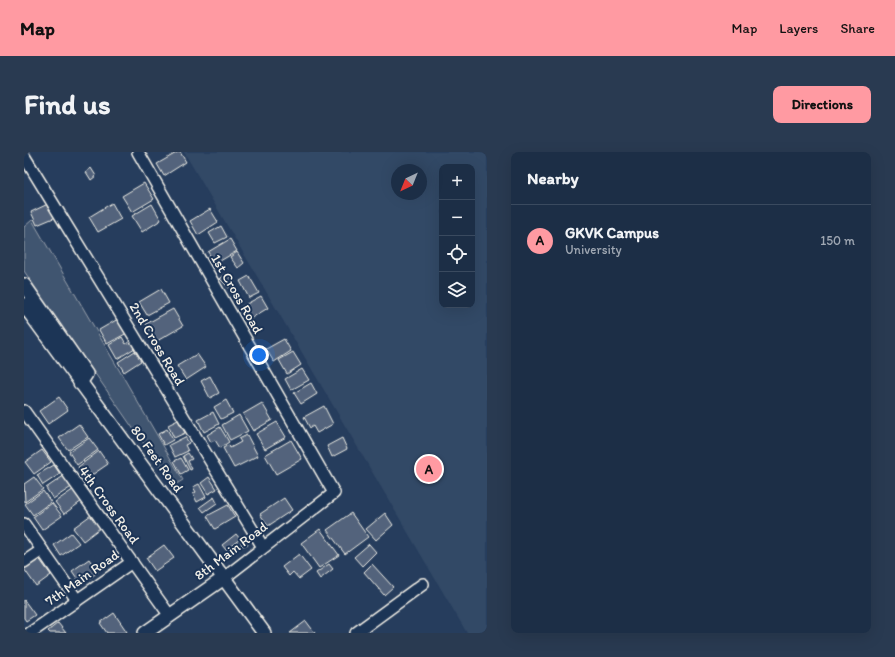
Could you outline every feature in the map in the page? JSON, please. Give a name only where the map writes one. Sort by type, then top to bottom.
[{"type":"street","points":[[24,156],[31,152]]},
{"type":"street","name":"1st Cross Road","points":[[138,152],[334,493]]},
{"type":"street","name":"2nd Cross Road","points":[[24,156],[263,548]]},
{"type":"street","points":[[24,285],[86,374],[80,383],[71,383],[24,317]]},
{"type":"street","name":"80 Feet Road","points":[[24,305],[264,633]]},
{"type":"street","name":"4th Cross Road","points":[[24,411],[170,616]]},
{"type":"street","name":"8th Main Road","points":[[146,633],[224,578],[334,493]]},
{"type":"street","points":[[24,524],[78,600]]},
{"type":"street","points":[[24,562],[42,550]]},
{"type":"street","name":"7th Main Road","points":[[30,633],[132,562]]},
{"type":"street","points":[[356,633],[424,584]]},
{"type":"shaded area","points":[[184,152],[487,152],[487,633],[467,633]]},
{"type":"shaded area","points":[[32,220],[183,480],[173,486],[24,271],[24,227]]},
{"type":"building","points":[[180,152],[186,162],[164,176],[157,164]]},
{"type":"building","points":[[91,168],[96,176],[91,180],[86,172]]},
{"type":"building","points":[[144,183],[154,199],[132,212],[122,196]]},
{"type":"building","points":[[50,203],[56,217],[37,225],[31,212]]},
{"type":"building","points":[[112,203],[121,219],[98,232],[89,217]]},
{"type":"building","points":[[152,204],[161,220],[142,232],[132,216]]},
{"type":"building","points":[[210,209],[218,222],[198,235],[190,221]]},
{"type":"building","points":[[221,226],[227,237],[215,243],[209,233]]},
{"type":"building","points":[[230,239],[237,251],[215,264],[208,252]]},
{"type":"building","points":[[237,252],[244,263],[238,268],[230,257]]},
{"type":"building","points":[[226,274],[235,282],[229,288],[220,279]]},
{"type":"building","points":[[249,276],[259,293],[249,298],[240,281]]},
{"type":"building","points":[[161,289],[169,303],[147,315],[139,302]]},
{"type":"building","points":[[261,296],[268,308],[248,320],[241,307]]},
{"type":"building","points":[[173,309],[183,326],[157,341],[146,324]]},
{"type":"building","points":[[118,319],[127,333],[107,344],[99,330]]},
{"type":"building","points":[[122,337],[126,344],[130,341],[135,348],[117,359],[109,345]]},
{"type":"building","points":[[284,339],[291,351],[274,362],[266,349]]},
{"type":"building","points":[[135,351],[141,361],[124,372],[118,362]]},
{"type":"building","points":[[293,352],[301,365],[287,374],[279,360]]},
{"type":"building","points":[[197,354],[206,367],[186,380],[177,366]]},
{"type":"building","points":[[302,369],[309,380],[291,390],[285,379]]},
{"type":"building","points":[[210,376],[219,393],[210,398],[201,381]]},
{"type":"building","points":[[311,383],[317,394],[301,404],[294,393]]},
{"type":"building","points":[[59,397],[68,410],[48,424],[39,411]]},
{"type":"building","points":[[226,400],[233,413],[221,419],[214,407]]},
{"type":"building","points":[[262,403],[272,420],[253,431],[243,414]]},
{"type":"building","points":[[324,406],[333,424],[317,433],[313,426],[310,428],[304,417]]},
{"type":"building","points":[[213,412],[219,424],[204,432],[198,420]]},
{"type":"building","points":[[239,415],[248,431],[230,440],[222,425]]},
{"type":"building","points":[[178,420],[185,433],[174,438],[168,425]]},
{"type":"building","points":[[277,422],[286,437],[265,449],[256,434]]},
{"type":"building","points":[[79,424],[88,437],[68,450],[59,438]]},
{"type":"building","points":[[220,427],[229,442],[220,448],[215,440],[211,442],[207,435]]},
{"type":"building","points":[[167,429],[173,440],[164,445],[158,434]]},
{"type":"building","points":[[247,435],[258,456],[234,468],[223,448],[229,445],[230,448],[241,442],[239,439]]},
{"type":"building","points":[[185,437],[189,443],[185,445],[188,451],[175,457],[169,445]]},
{"type":"building","points":[[89,438],[98,450],[77,465],[69,452]]},
{"type":"building","points":[[342,438],[347,449],[332,457],[327,446]]},
{"type":"building","points":[[291,440],[302,459],[276,474],[265,455]]},
{"type":"building","points":[[42,450],[51,462],[34,474],[25,462]]},
{"type":"building","points":[[99,451],[108,464],[86,479],[78,467]]},
{"type":"building","points":[[188,453],[192,459],[188,461],[192,469],[190,470],[183,456]]},
{"type":"building","points":[[181,458],[188,470],[181,474],[174,461]]},
{"type":"building","points":[[54,465],[60,474],[43,485],[37,475]]},
{"type":"building","points":[[65,475],[73,486],[53,499],[46,488]]},
{"type":"building","points":[[34,477],[43,489],[25,502],[24,484]]},
{"type":"building","points":[[209,477],[217,489],[208,494],[201,483]]},
{"type":"building","points":[[199,484],[206,497],[197,502],[193,494],[196,492],[193,487]]},
{"type":"building","points":[[74,489],[82,501],[64,514],[55,502]]},
{"type":"building","points":[[43,491],[51,502],[33,515],[25,504]]},
{"type":"building","points":[[214,497],[217,503],[204,512],[200,507]]},
{"type":"building","points":[[284,498],[292,510],[268,526],[260,514]]},
{"type":"building","points":[[52,503],[62,516],[42,530],[33,517]]},
{"type":"building","points":[[228,505],[235,517],[215,529],[207,516]]},
{"type":"building","points":[[351,513],[368,537],[345,554],[327,530]]},
{"type":"building","points":[[385,513],[393,525],[376,540],[366,529]]},
{"type":"building","points":[[91,515],[100,528],[83,541],[73,528]]},
{"type":"building","points":[[320,529],[339,555],[319,568],[301,543]]},
{"type":"building","points":[[71,533],[79,543],[61,556],[54,545]]},
{"type":"building","points":[[236,534],[240,539],[226,550],[222,545]]},
{"type":"building","points":[[246,535],[248,544],[242,546],[240,537]]},
{"type":"building","points":[[369,544],[376,552],[362,566],[354,557]]},
{"type":"building","points":[[164,545],[174,558],[155,571],[146,558]]},
{"type":"building","points":[[299,554],[311,570],[299,579],[293,572],[289,576],[282,567]]},
{"type":"building","points":[[38,557],[51,575],[36,586],[24,567]]},
{"type":"building","points":[[89,559],[98,572],[81,584],[72,571]]},
{"type":"building","points":[[329,564],[333,569],[320,579],[316,573]]},
{"type":"building","points":[[372,564],[393,587],[384,595],[364,572]]},
{"type":"building","points":[[24,600],[35,615],[26,621],[24,618]]},
{"type":"building","points":[[114,613],[127,632],[126,633],[107,633],[100,623]]},
{"type":"building","points":[[306,621],[315,633],[290,633]]},
{"type":"building","points":[[58,623],[66,633],[50,633],[48,631]]},
{"type":"place","name":"GKVK Campus","points":[[429,469]]}]
